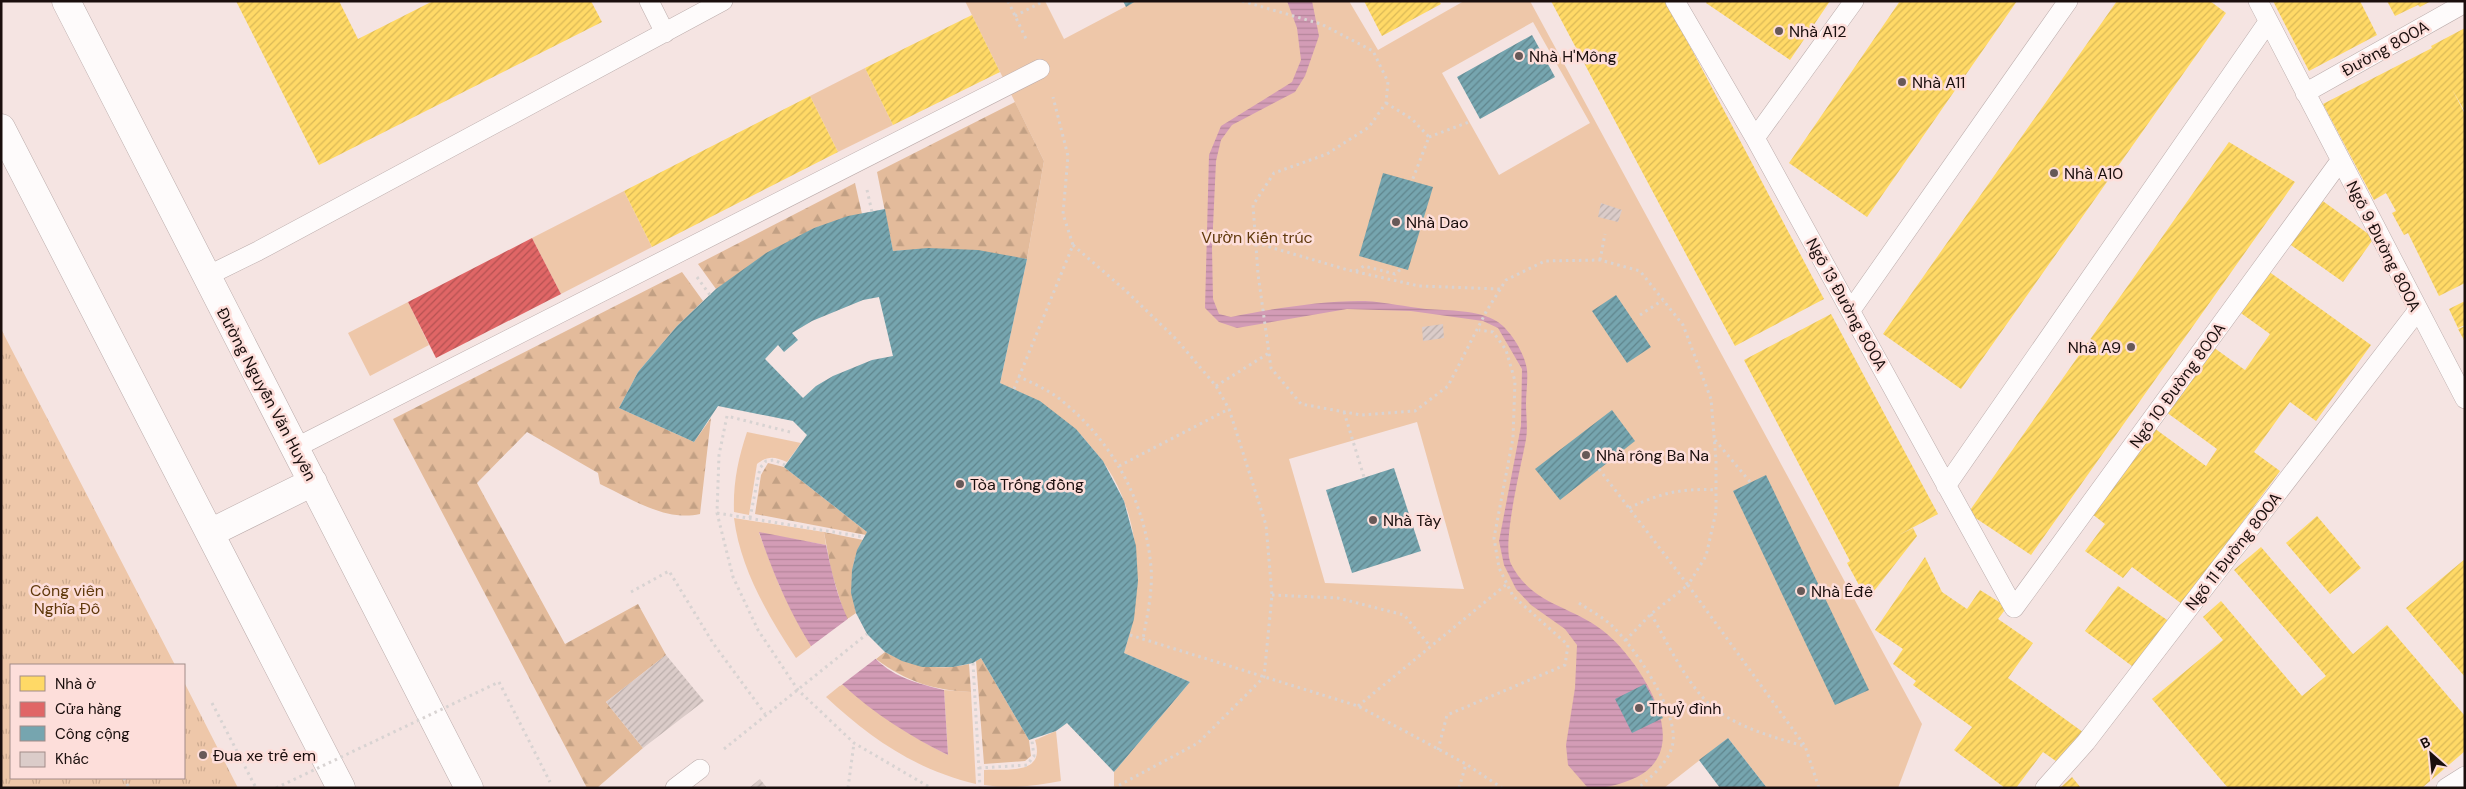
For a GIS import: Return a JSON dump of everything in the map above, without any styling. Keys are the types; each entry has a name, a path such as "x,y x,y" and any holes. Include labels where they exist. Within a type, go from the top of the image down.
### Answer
{"main road":[{"name":"Đường Nguyễn Văn Huyên","path":"66,1 205,277 313,482 469,788"},
{"path":"1,128 342,788"},
{"path":"210,533 313,482"}],"lane":[{"path":"648,1 665,32"},
{"path":"205,277 258,251 723,1"},
{"name":"Ngõ 13 Đường 800A","path":"1675,1 1756,138 2014,608"},
{"path":"1756,138 1854,1"},
{"path":"1851,310 2068,1"},
{"name":"Ngõ 9 Đường 800A","path":"2258,1 2465,399"},
{"name":"Đường 800A","path":"2305,92 2465,3"},
{"path":"1946,486 2268,22"},
{"path":"295,448 1040,69"},
{"name":"Ngõ 10 Đường 800A","path":"2014,608 2340,161"},
{"name":"Ngõ 11 Đường 800A","path":"2045,788 2086,742 2418,310"},
{"path":"675,788 700,769"},
{"path":"2446,788 2465,776"}],"path":[{"path":"1008,1 1055,100 1068,156 1063,214 1072,245 1126,291 1176,339 1216,386 1229,409 1266,525 1272,595 1264,677 1198,743 1114,788"},
{"path":"1015,16 1044,1"},
{"path":"1242,1 1321,24 1373,51 1388,82 1386,103 1369,127 1327,154 1274,173 1253,205 1271,368 1301,404 1361,415 1416,411 1448,386 1479,330 1487,310 1506,280 1545,261 1600,260 1640,271 1683,325 1711,399 1716,512 1706,556 1688,585 1651,614 1626,641"},
{"path":"1386,103 1412,119 1428,137"},
{"path":"1428,137 1450,131 1469,122"},
{"path":"1412,181 1428,137"},
{"path":"1600,260 1605,234"},
{"path":"1256,243 1356,272 1419,286 1500,289"},
{"path":"1014,389 1072,245"},
{"path":"1356,272 1364,266 1395,274 1402,268"},
{"path":"1640,315 1663,300"},
{"path":"1438,750 1447,715 1565,665 1568,645 1513,596 1500,568 1494,538 1513,438 1515,380 1506,350 1493,332 1479,330"},
{"path":"1216,386 1269,353"},
{"path":"1018,376 1060,399 1098,433 1119,466 1142,514 1151,568 1149,606 1143,639"},
{"path":"1119,466 1229,409"},
{"path":"1344,412 1364,477"},
{"path":"790,432 728,416 719,455 717,513 733,577 758,630 798,690 854,743 931,788"},
{"path":"1714,439 1751,483"},
{"path":"750,518 760,468 766,461 774,460 785,465"},
{"path":"1599,469 1688,585 1804,746 1819,788"},
{"path":"1629,508 1658,494 1693,489 1716,490"},
{"path":"717,513 864,537"},
{"path":"632,592 668,571 713,643 765,714"},
{"path":"1358,706 1507,584"},
{"path":"1272,595 1338,598 1404,615 1430,646"},
{"path":"1579,603 1610,624 1626,641 1659,690 1671,723 1673,746 1658,770 1638,788"},
{"path":"1651,614 1674,655 1698,691 1721,714 1759,732 1804,746"},
{"path":"700,769 765,714 867,634"},
{"path":"1130,635 1358,706 1466,764 1502,788"},
{"path":"972,663 980,788"},
{"path":"276,788 499,682 550,782"},
{"path":"212,703 256,788"},
{"path":"979,768 1026,765 1034,756 1032,740"},
{"path":"848,788 854,743"},
{"path":"1460,788 1466,764"}],"green space":[{"name":"Vườn Kiến trúc","path":"965,1 1045,1 1064,39 1136,1 1349,1 1378,50 1464,1 1530,1 1922,724 1898,788 1767,788 1728,738 1664,788 1114,788 1114,772 1190,682 1124,653 1131,627 1135,600 1137,573 1135,546 1130,520 1122,495 1109,471 1075,429 1047,410 1000,383 1027,259 1044,161","holes":["1533,22 1590,123 1499,175 1442,73","1417,422 1464,589 1325,583 1289,459"]},
{"path":"865,68 893,125 838,152 810,96"},
{"path":"1015,102 1044,161 1027,259 961,250 893,251 877,172"},
{"path":"855,183 862,214 814,228 716,289 698,264"},
{"path":"624,191 652,247 561,294 532,238"},
{"path":"682,272 703,301 677,326 638,372 619,408 694,442 711,418 700,514 674,515 636,502 600,484 598,473 527,432 477,483 565,644 638,604 666,655 606,702 643,748 597,788 587,788 393,419"},
{"path":"408,302 429,345 370,376 348,333"},
{"name":"Công viên Nghĩa Đô","path":"1,329 174,664 10,664 10,779 185,779 185,684 238,788 1,788"},
{"path":"747,432 801,443 787,462 772,458 765,459 757,464 749,515 734,512 734,491 737,471"},
{"path":"768,463 784,467 867,532 866,535 755,514 761,475"},
{"path":"734,518 824,532 826,545 759,533 780,587 812,646 796,658 775,625 749,573 737,537"},
{"path":"824,532 863,540 855,557 852,575 856,613 846,620 831,570"},
{"path":"885,652 906,661 926,666 947,667 969,664 971,692 932,687 899,674 876,659"},
{"path":"981,658 1029,740 1031,756 1025,761 984,764 976,661"},
{"path":"842,684 893,722 920,740 948,755 944,690 971,692 976,784 933,770 895,751 877,739 826,697"},
{"path":"1056,731 1061,781 1004,787 984,785 984,770 1014,769 1030,765 1035,759 1037,751 1035,740"}],"shaded area":[{"path":"1287,1 1312,1 1319,36 1305,76 1295,92 1232,125 1221,140 1216,161 1212,248 1213,299 1219,314 1231,317 1280,308 1365,301 1482,315 1498,322 1508,331 1520,350 1526,364 1527,374 1527,435 1510,522 1509,554 1511,564 1520,578 1531,589 1542,597 1594,624 1607,634 1634,664 1647,684 1662,726 1662,746 1654,763 1637,777 1613,785 1588,788 1568,765 1566,745 1575,688 1577,645 1565,629 1531,605 1516,589 1504,565 1499,541 1521,426 1522,369 1498,328 1483,321 1411,311 1347,309 1237,328 1219,322 1205,308 1209,155 1221,126 1292,82 1301,60 1297,28"},
{"path":"759,532 826,545 840,600 847,618 867,649 880,663 896,674 914,682 944,690 948,755 880,715 843,685 829,670 816,653 793,614"}],"pier":[{"path":"849,618 878,657 840,686 810,647"}],"building: Nhà ở":[{"path":"236,1 339,1 358,39 433,1 591,1 602,22 319,165"},
{"path":"1364,1 1439,1 1441,4 1382,36"},
{"path":"1551,1 1666,1 1824,299 1735,346"},
{"name":"Nhà A12","path":"1707,1 1830,1 1790,60 1706,3"},
{"name":"Nhà A11","path":"1900,1 2017,1 1867,217 1789,163"},
{"name":"Nhà A10","path":"2117,1 2210,1 2226,13 1961,389 1883,334"},
{"path":"2273,1 2360,1 2377,35 2309,71"},
{"path":"2387,1 2431,1 2395,16"},
{"path":"972,15 1000,72 893,125 865,68"},
{"path":"2465,28 2465,112 2452,89 2465,114 2465,283 2439,296 2408,233 2404,235 2392,213 2396,211 2386,193 2374,200 2323,104 2432,48 2431,46"},
{"path":"810,96 838,152 652,247 624,191"},
{"name":"Nhà A9","path":"2229,142 2295,182 2031,555 1968,513"},
{"path":"2320,199 2374,238 2343,282 2288,243"},
{"path":"2268,271 2371,345 2316,421 2290,402 2254,452 2280,471 2182,604 2132,567 2123,578 2085,551 2105,524 2092,514 2154,428 2206,466 2217,449 2166,412 2213,347 2245,370 2270,334 2238,311"},
{"path":"2465,301 2465,325 2458,328 2449,309"},
{"path":"1831,314 1938,514 1897,536 1913,528 1917,536 1867,600 1847,563 1850,561 1744,360"},
{"path":"2465,326 2465,342 2458,329"},
{"path":"2317,516 2361,568 2330,594 2286,543"},
{"path":"2261,547 2353,654 2387,625 2465,716 2465,751 2422,788 2228,788 2152,699 2223,640 2203,617 2221,601 2302,696 2326,676 2234,570"},
{"path":"1925,557 1942,592 1967,609 1980,590 2007,607 1998,619 2033,643 2008,678 2087,735 2063,766 2043,752 2016,788 2005,788 1954,750 1972,727 1913,685 1916,681 1893,664 1903,649 1875,630"},
{"path":"2465,559 2465,677 2406,608"},
{"path":"2118,586 2170,622 2136,669 2085,631"},
{"path":"2072,777 2081,788 2060,788"}],"building: Cửa hàng":[{"path":"532,238 561,294 436,358 408,302"}],"building: Công cộng":[{"path":"1123,1 1136,1 1126,7"},
{"name":"Nhà H'Mông","path":"1532,35 1555,77 1480,119 1457,77"},
{"name":"Nhà Dao","path":"1383,173 1433,187 1408,270 1359,256"},
{"name":"Tòa Trống đồng","path":"885,209 893,251 928,248 978,250 1027,259 1000,383 1040,401 1076,429 1103,461 1124,501 1136,546 1138,581 1134,619 1124,653 1190,682 1114,772 1067,723 1056,731 1029,740 981,658 973,663 953,667 922,667 902,661 885,652 867,634 856,613 851,593 852,570 857,550 867,532 784,467 807,435 793,421 718,406 694,442 619,408 638,372 677,326 716,289 766,253 814,228 848,216","holes":["879,297 893,356 872,360 833,376 816,386 803,398 765,359 778,345 784,352 798,340 792,333 812,321 863,300"]},
{"path":"1616,295 1651,347 1627,363 1592,311"},
{"name":"Nhà rông Ba Na","path":"1612,410 1635,441 1560,500 1535,469"},
{"name":"Nhà Tày","path":"1394,468 1421,551 1352,573 1326,490"},
{"name":"Nhà Êđê","path":"1766,475 1869,690 1835,705 1733,491"},
{"name":"Thuỷ đình","path":"1645,684 1663,718 1632,733 1615,699"},
{"path":"1728,738 1767,788 1720,788 1699,760"}],"building: Khác":[{"path":"1601,203 1622,210 1618,222 1598,217"},
{"path":"1443,324 1444,338 1423,341 1422,327"},
{"path":"666,655 704,701 643,748 606,702"},
{"path":"760,779 767,788 749,788"}],"place":[{"name":"Nhà A12","path":"1779,31"},
{"name":"Nhà H'Mông","path":"1519,56"},
{"name":"Nhà A11","path":"1902,82"},
{"name":"Nhà A10","path":"2054,173"},
{"name":"Nhà Dao","path":"1396,222"},
{"name":"Nhà A9","path":"2131,347"},
{"name":"Nhà rông Ba Na","path":"1586,455"},
{"name":"Tòa Trống đồng","path":"960,484"},
{"name":"Nhà Tày","path":"1373,520"},
{"name":"Nhà Êđê","path":"1801,591"},
{"name":"Thuỷ đình","path":"1639,708"},
{"name":"Đua xe trẻ em","path":"203,755"}]}
